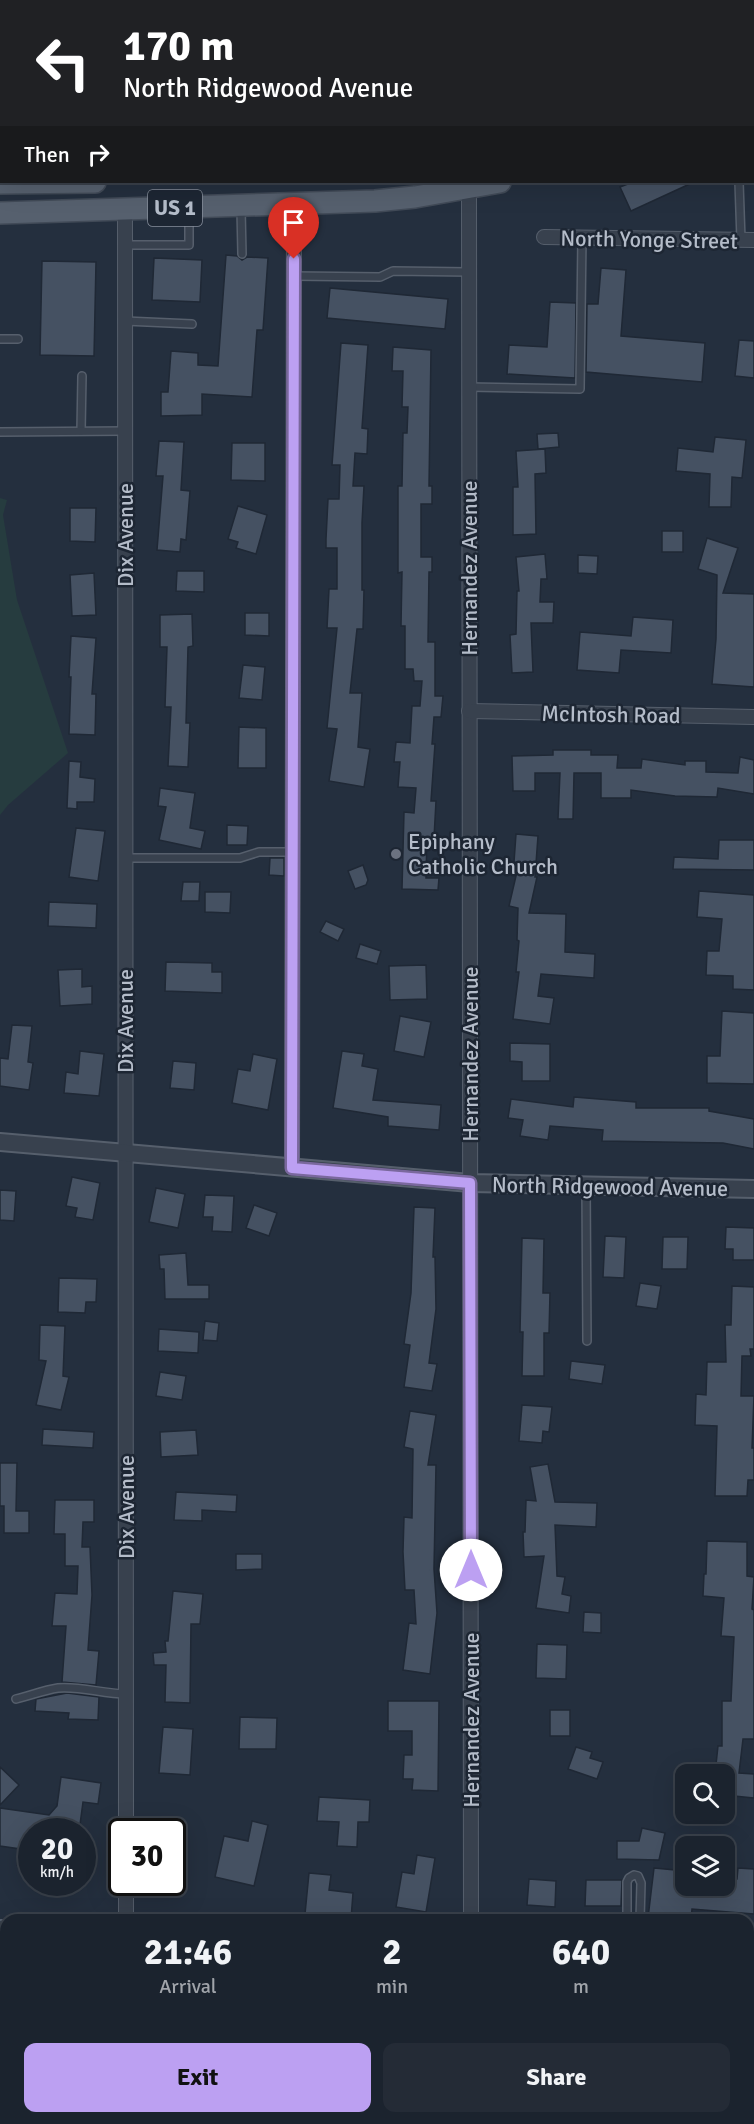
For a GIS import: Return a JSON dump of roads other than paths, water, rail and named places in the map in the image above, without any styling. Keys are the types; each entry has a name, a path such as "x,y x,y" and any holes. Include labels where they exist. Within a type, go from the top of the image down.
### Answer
{"main road":[{"path":"407,198 437,183"},
{"name":"US 1","path":"0,213 294,205 407,198 490,183"}],"street":[{"name":"Hernandez Avenue","path":"470,185 471,1914"},
{"path":"292,1168 294,205"},
{"name":"Dix Avenue","path":"125,210 126,1818"},
{"name":"North Yonge Street","path":"544,237 748,240"},
{"name":"McIntosh Road","path":"469,711 754,717"},
{"name":"North Ridgewood Avenue","path":"0,1142 470,1183 754,1190"},
{"path":"126,1896 126,1914"}],"lane":[{"path":"739,183 748,240"},
{"path":"241,206 242,254"},
{"path":"125,245 189,245 189,207"},
{"path":"469,387 580,388 582,238"},
{"path":"294,276 380,277 393,271 469,272"},
{"path":"125,321 192,324"},
{"path":"0,339 18,339"},
{"path":"81,431 82,376"},
{"path":"0,432 125,431"},
{"path":"125,858 240,858 259,852 293,852"},
{"path":"586,1186 587,1341"},
{"path":"16,1699 58,1688 126,1694"},
{"path":"627,1914 627,1882 634,1875 638,1876 641,1883 640,1914"}],"place":[{"name":"Epiphany Catholic Church","path":"396,854"}]}
